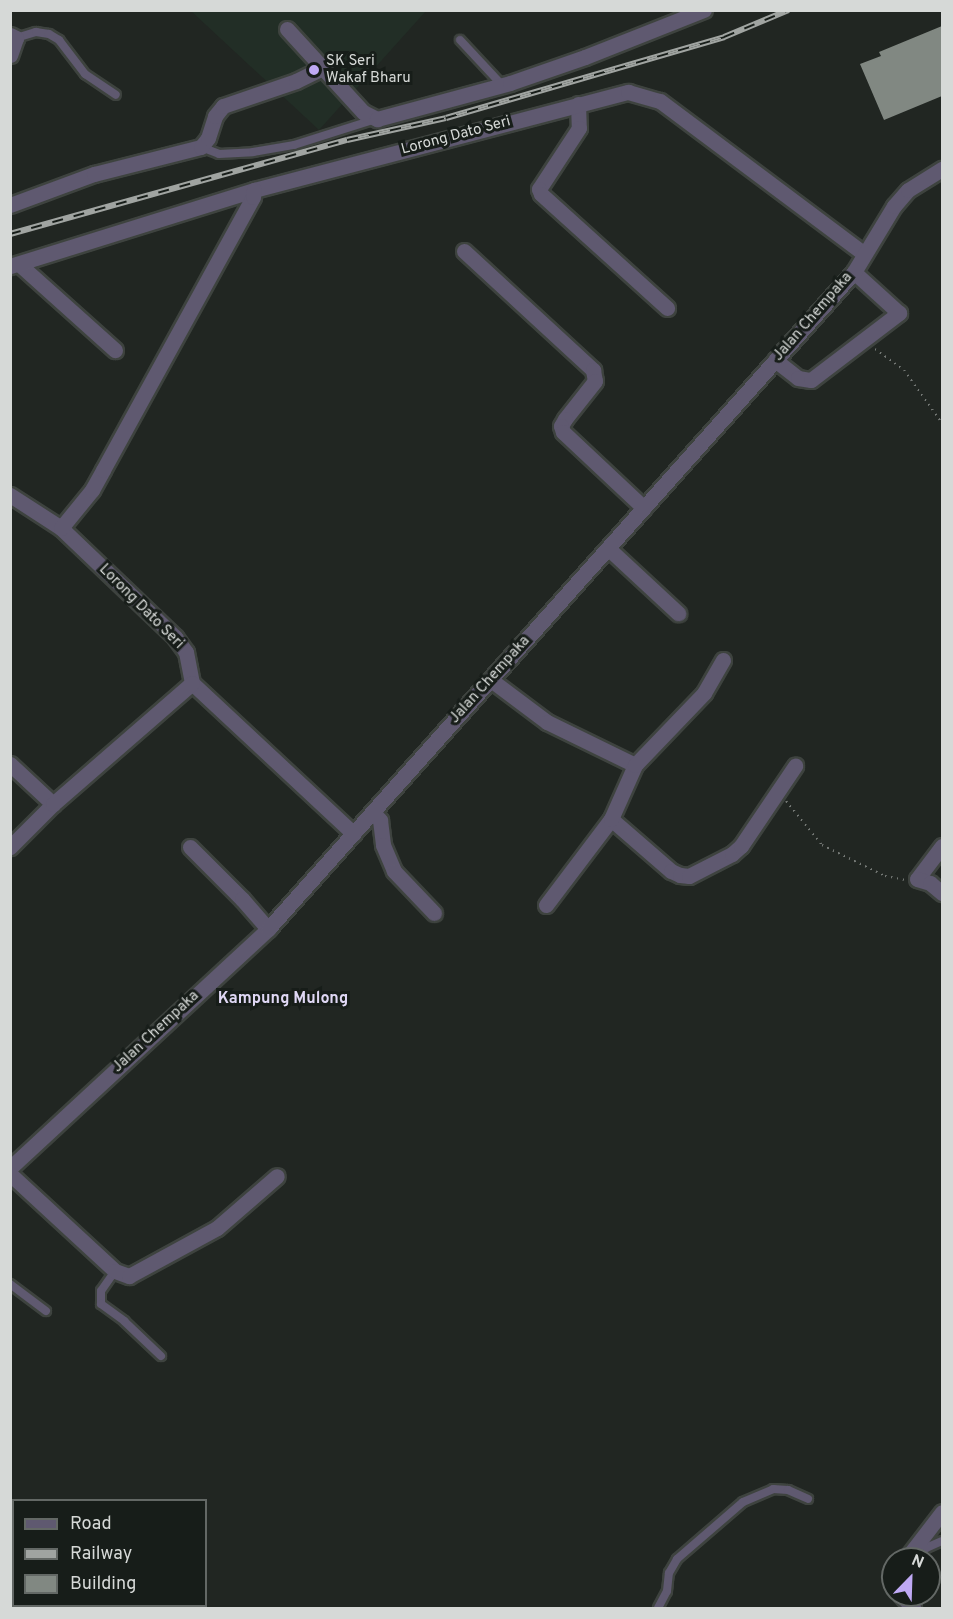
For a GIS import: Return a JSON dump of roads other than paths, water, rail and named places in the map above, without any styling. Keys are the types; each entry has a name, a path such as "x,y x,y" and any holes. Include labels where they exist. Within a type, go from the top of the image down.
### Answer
{"street":[{"path":"287,29 363,112 377,119 502,85 585,57 704,10"},
{"path":"10,55 13,36"},
{"path":"10,205 94,174 201,147 208,138 216,116 224,106 285,85 323,68"},
{"name":"Lorong Dato Seri","path":"15,265 254,190 628,92 660,101 863,253"},
{"path":"578,104 579,128 538,189 667,308"},
{"name":"Jalan Chempaka","path":"10,1168 268,929 854,272 863,253 894,206 908,190 942,169"},
{"path":"61,528 92,490 253,197 254,190"},
{"path":"464,251 593,370 595,381 565,418 561,426 563,432 644,508"},
{"path":"15,265 115,350"},
{"path":"775,360 798,378 810,380 899,313 854,272"},
{"name":"Lorong Dato Seri","path":"10,495 61,528 175,637 186,652 192,683"},
{"path":"608,548 678,613"},
{"path":"546,905 611,819 635,765 705,693 723,660"},
{"path":"491,680 547,722 635,765"},
{"path":"10,847 53,804 192,683 354,834"},
{"path":"10,764 53,804"},
{"path":"611,819 671,871 690,876 732,854 741,846 795,766"},
{"path":"373,812 380,820 383,845 394,871 434,913"},
{"path":"942,846 917,879 930,883 942,893"},
{"path":"190,847 242,899 268,929"},
{"path":"10,1174 115,1271 129,1276 217,1228 277,1176"},
{"path":"916,1547 942,1512"}],"lane":[{"path":"13,36 36,32 49,34 59,40 86,74 116,95"},
{"path":"460,40 502,85"},
{"path":"201,147 219,154 294,146 377,119"},
{"path":"115,1271 101,1291 101,1304 124,1321 161,1356"},
{"path":"10,1284 45,1311"},
{"path":"658,1608 667,1591 669,1573 677,1559 743,1502 773,1489 788,1490 808,1499"}],"railway":[{"path":"10,234 347,140 446,118 724,37 789,10"}],"place":[{"name":"SK Seri Wakaf Bharu","path":"314,70"}],"district":[{"name":"Kampung Mulong","path":"283,999"}]}
